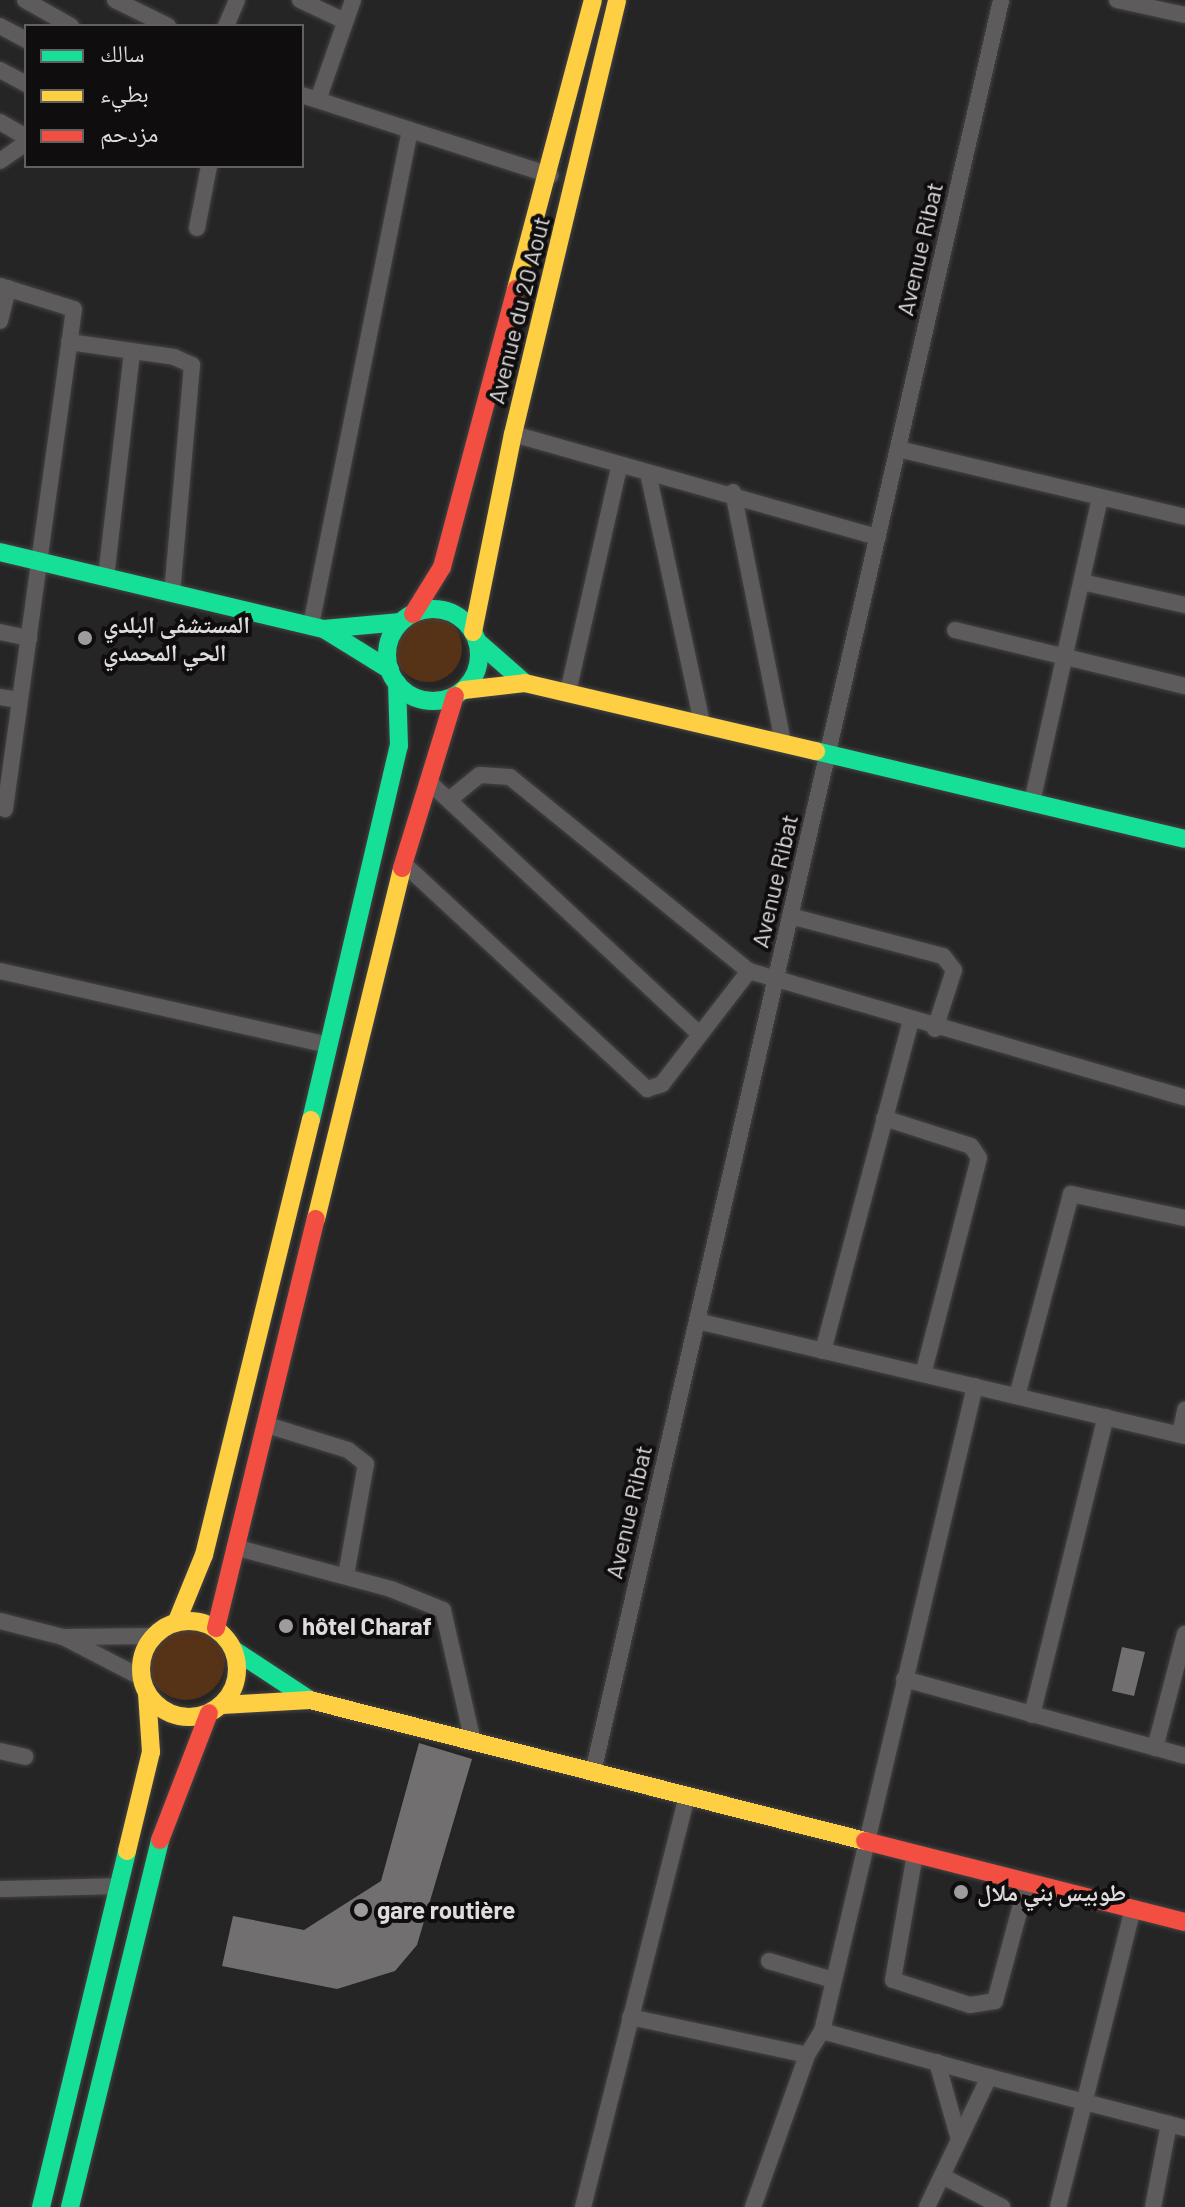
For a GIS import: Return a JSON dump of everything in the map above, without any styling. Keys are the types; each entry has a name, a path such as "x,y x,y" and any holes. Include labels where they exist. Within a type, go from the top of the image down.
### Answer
{"main road":[{"name":"Avenue du 20 Aout","path":"407,618 442,567 550,175 593,0"},
{"name":"Avenue du 20 Aout","path":"475,637 513,434 617,0"},
{"path":"0,552 317,627 447,611 525,683"},
{"path":"41,2207 151,1752 143,1656 153,1636 177,1621 204,1555 255,1360 399,746 389,645 407,618"},
{"path":"317,627 393,677 419,699 525,683 1185,839"},
{"path":"216,1628 403,863 459,693 476,673 475,637"},
{"path":"177,1621 216,1628 234,1650 310,1700 1185,1922"},
{"path":"70,2207 166,1814 216,1709 237,1679 234,1650"},
{"path":"144,1686 174,1715 310,1700"}],"street":[{"path":"25,0 67,24"},
{"path":"115,0 142,6 165,24"},
{"path":"227,24 237,0"},
{"path":"300,0 345,21"},
{"path":"353,0 310,97 550,175"},
{"name":"Avenue Ribat","path":"593,1772 1001,0"},
{"path":"1117,0 1185,15"},
{"path":"0,26 24,39"},
{"path":"0,70 24,83"},
{"path":"0,122 24,136"},
{"path":"317,627 410,130"},
{"path":"0,161 24,144"},
{"path":"197,228 209,168"},
{"path":"0,321 4,287 74,309 20,700 6,756 5,809"},
{"path":"69,342 192,365 172,592"},
{"path":"106,577 132,353"},
{"path":"513,434 619,467 733,492 878,537"},
{"path":"898,449 1185,517"},
{"path":"568,692 619,467"},
{"path":"648,473 702,723"},
{"path":"733,492 783,743"},
{"path":"1032,802 1100,499"},
{"path":"1082,582 1185,605"},
{"path":"955,630 1185,686"},
{"path":"0,632 29,638"},
{"path":"0,697 20,700"},
{"path":"450,799 480,775 510,777 749,971 775,982 910,1023 1185,1098"},
{"path":"428,781 699,1034"},
{"path":"403,863 647,1089 662,1084 749,971"},
{"path":"790,916 943,956 954,970 935,1029"},
{"path":"0,971 328,1045"},
{"path":"823,1351 910,1023"},
{"path":"884,1118 971,1146 979,1158 923,1374"},
{"path":"1017,1396 1071,1194 1185,1218"},
{"path":"697,1321 1182,1435 1185,1410"},
{"path":"753,2207 807,2055 822,2031 975,1386"},
{"path":"1032,1715 1106,1417"},
{"path":"267,1425 348,1450 366,1464 346,1575"},
{"path":"238,1548 346,1575 443,1610 473,1742"},
{"path":"0,1621 63,1637 153,1636"},
{"path":"1155,1748 1185,1634"},
{"path":"63,1637 144,1686"},
{"path":"904,1679 1185,1756"},
{"path":"0,1751 25,1757"},
{"path":"583,2207 687,1796"},
{"path":"915,1854 893,1980 970,2005 995,2001 1027,1882"},
{"path":"0,1889 120,1886"},
{"path":"1058,2207 1087,2102 1133,1909"},
{"path":"769,1961 833,1980"},
{"path":"630,2017 807,2055"},
{"path":"822,2031 1177,2126 1153,2207"},
{"path":"937,2062 959,2140"},
{"path":"927,2207 989,2077"},
{"path":"942,2176 1002,2207"}],"shaded area":[{"path":"428,614 452,624 462,648 452,672 428,682 404,672 394,648 404,624"},
{"path":"186,1622 201,1625 213,1634 222,1646 225,1661 222,1676 213,1688 201,1697 186,1700 171,1697 159,1688 150,1676 147,1661 150,1646 159,1634 171,1625"}],"building":[{"path":"1122,1647 1145,1652 1134,1696 1112,1691"},
{"path":"419,1743 472,1759 417,1945 395,1971 337,1989 222,1966 233,1916 304,1930 381,1881"}],"traffic: fast":[{"path":"0,552 324,629 390,670"},
{"path":"433,609 451,613 465,623 475,637 479,655 475,673 465,687 451,697 433,701 415,697 401,687 391,673 387,655 391,637 401,623 415,613 433,609"},
{"path":"324,629 401,622"},
{"path":"477,641 525,683"},
{"path":"311,1120 399,746 397,683"},
{"path":"816,751 1185,839"},
{"path":"234,1650 310,1700"},
{"path":"70,2207 160,1840"},
{"path":"41,2207 127,1851"}],"traffic: slow":[{"path":"516,289 593,0"},
{"path":"473,632 513,434 617,0"},
{"path":"464,690 525,683 816,751"},
{"path":"316,1219 402,868"},
{"path":"177,1621 204,1555 311,1120"},
{"path":"189,1621 208,1624 223,1635 234,1650 237,1669 234,1688 223,1703 208,1714 189,1717 170,1714 155,1703 144,1688 141,1669 144,1650 155,1635 170,1624 189,1621"},
{"path":"127,1851 151,1752 147,1693"},
{"path":"222,1705 310,1700 865,1841"}],"traffic: jam":[{"path":"413,614 442,567 516,289"},
{"path":"402,868 455,696"},
{"path":"216,1628 316,1219"},
{"path":"160,1840 209,1713"},
{"path":"865,1841 1185,1922"}],"place":[{"name":"المستشفى البلدي الحي المحمدي","path":"85,638"},
{"name":"hôtel Charaf","path":"286,1626"},
{"name":"طوبيس بني ملال","path":"961,1892"},
{"name":"gare routière","path":"361,1910"}]}
